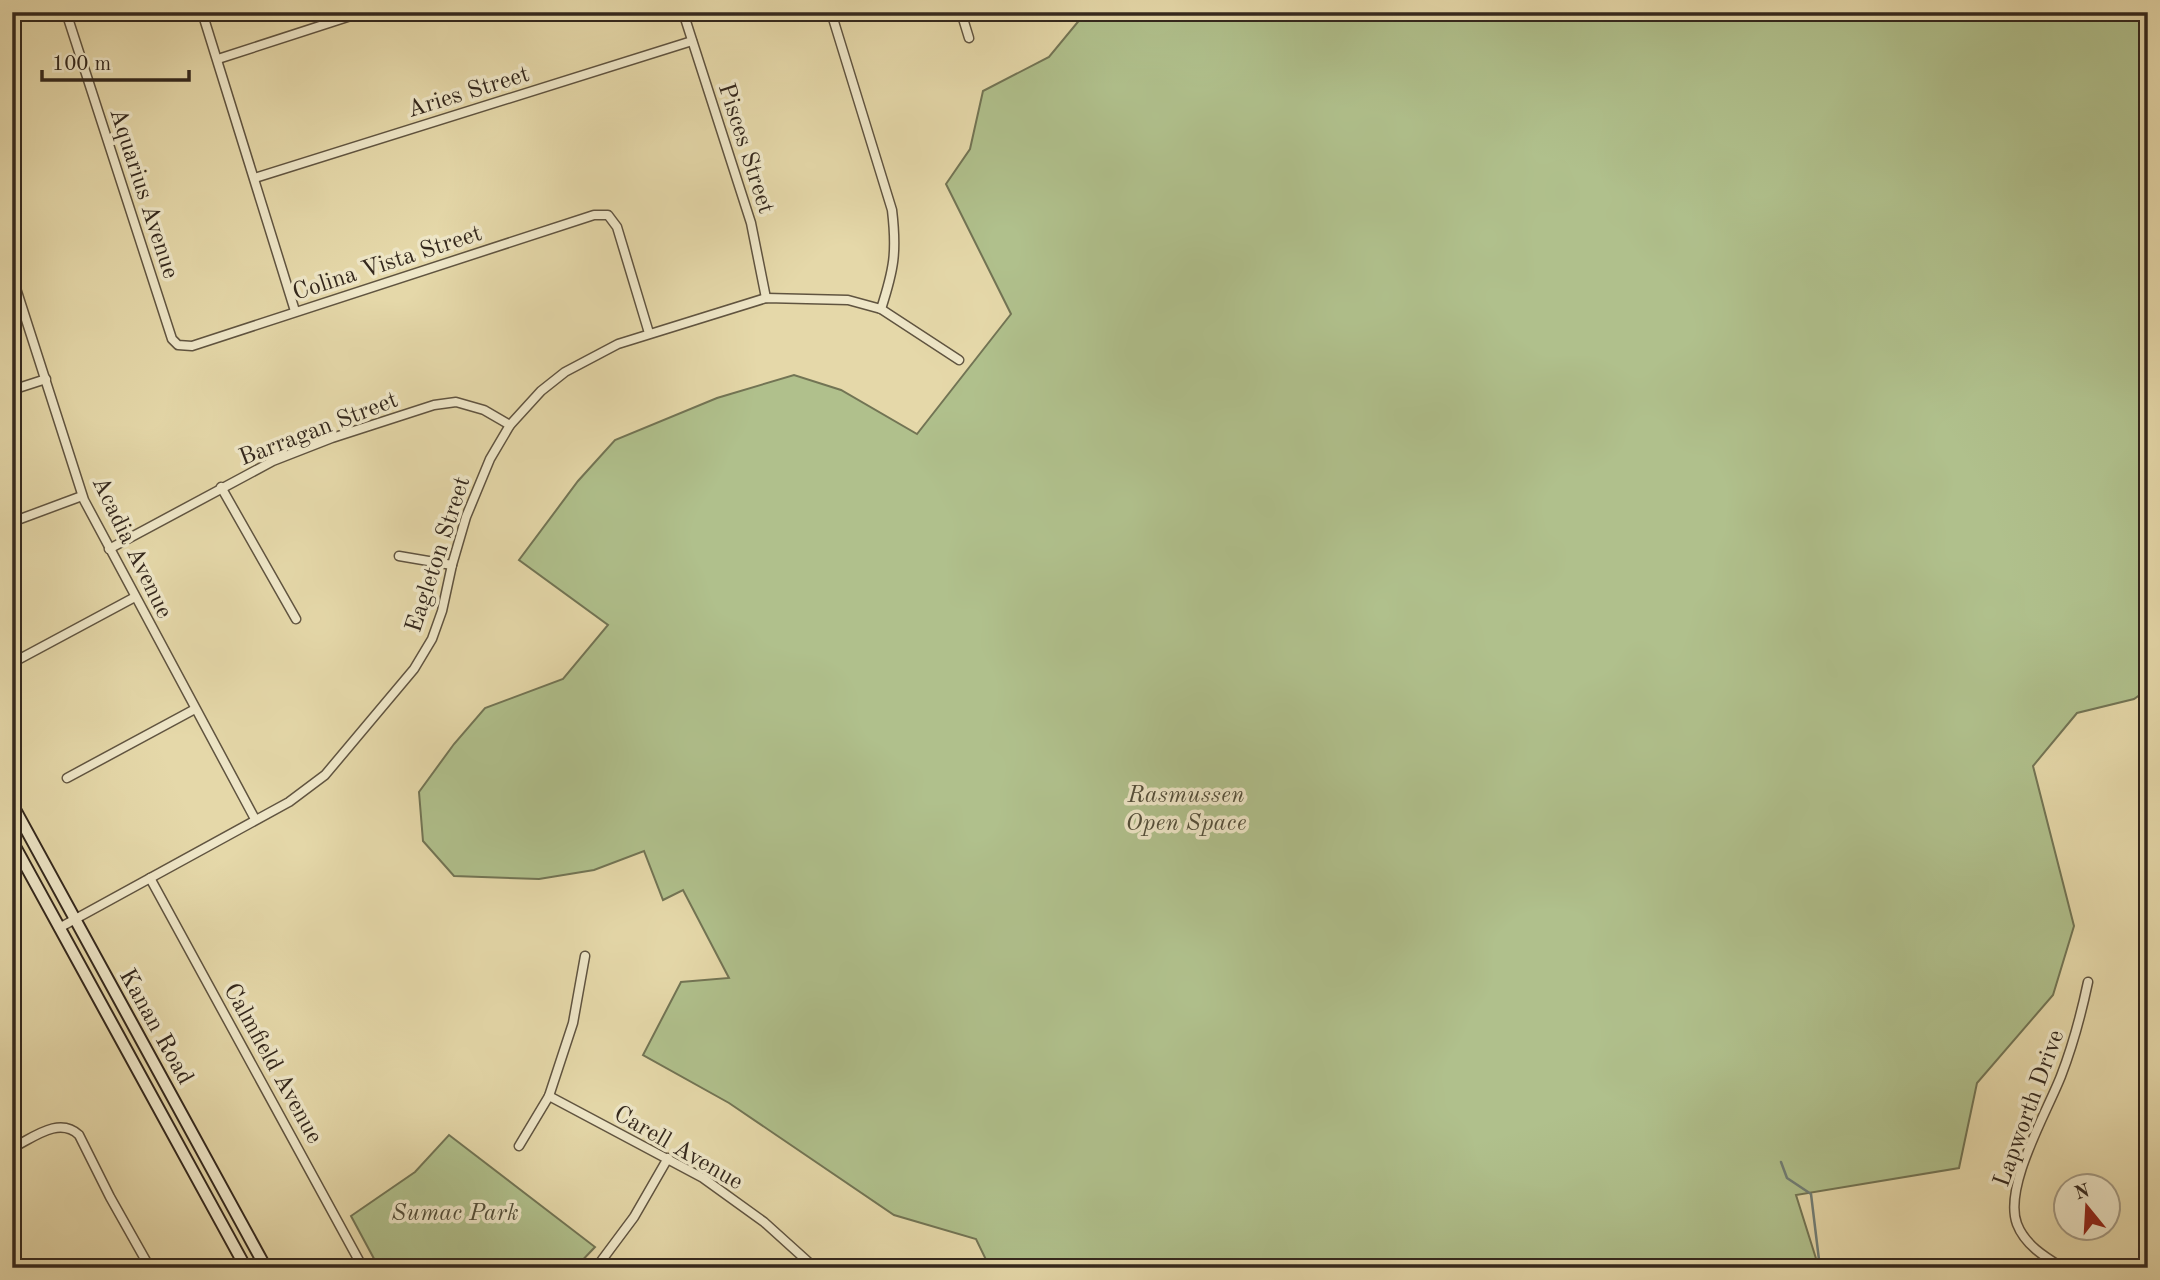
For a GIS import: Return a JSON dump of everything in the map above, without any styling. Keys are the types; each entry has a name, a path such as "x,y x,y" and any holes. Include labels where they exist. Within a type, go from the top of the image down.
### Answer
{"main road":[{"name":"Kanan Road","path":"12,804 266,1268"},
{"name":"Kanan Road","path":"12,841 246,1268"}],"street":[{"name":"Aquarius Avenue","path":"66,12 172,339 177,345"},
{"path":"202,12 295,312"},
{"path":"218,59 363,12"},
{"name":"Pisces Street","path":"683,12 751,223 766,298"},
{"path":"831,12 892,209 896,239 893,271 881,309"},
{"path":"961,12 969,38"},
{"name":"Aries Street","path":"255,178 692,41"},
{"name":"Colina Vista Street","path":"177,345 192,346 594,215 608,215 617,227 649,333"},
{"name":"Acadia Avenue","path":"12,276 82,496 255,819"},
{"name":"Eagleton Street","path":"59,928 289,802 326,775 414,669 432,639 442,611 466,517 490,459 510,425 541,391 565,372 618,344 766,298 848,300 881,309 959,360"},
{"path":"12,390 46,379"},
{"name":"Barragan Street","path":"109,549 273,461 332,438 434,405 456,402 484,410 510,425"},
{"path":"221,487 296,619"},
{"path":"12,522 82,496"},
{"path":"398,556 452,565"},
{"path":"12,663 135,597"},
{"path":"67,778 195,709"},
{"name":"Calmfield Avenue","path":"150,878 363,1268"},
{"path":"519,1146 549,1096 573,1023 584,956"},
{"name":"Lapworth Drive","path":"2063,1268 2041,1255 2025,1239 2016,1223 2014,1206 2017,1183 2025,1158 2061,1078 2078,1029 2088,982"},
{"name":"Carell Avenue","path":"549,1096 703,1178 764,1222 815,1268"},
{"path":"12,1148 51,1128 71,1128 79,1135 150,1268"},
{"path":"596,1268 634,1216 668,1158"}],"green space":[{"name":"Rasmussen Open Space","path":"1086,12 2148,12 2148,689 2134,699 2077,713 2033,766 2074,926 2053,995 1977,1083 1959,1168 1796,1195 1819,1268 990,1268 976,1239 894,1215 729,1103 643,1055 681,982 729,978 683,890 663,900 644,851 594,870 539,879 454,876 423,841 419,792 454,744 485,708 563,679 608,625 519,560 578,481 615,440 717,398 794,375 841,390 917,434 1011,314 946,184 970,149 983,91 1049,57"},
{"name":"Sumac Park","path":"449,1135 595,1247 575,1268 379,1268 351,1216 415,1172"}],"waterway":[{"path":"1781,1162 1787,1178 1811,1194 1820,1268"}]}
